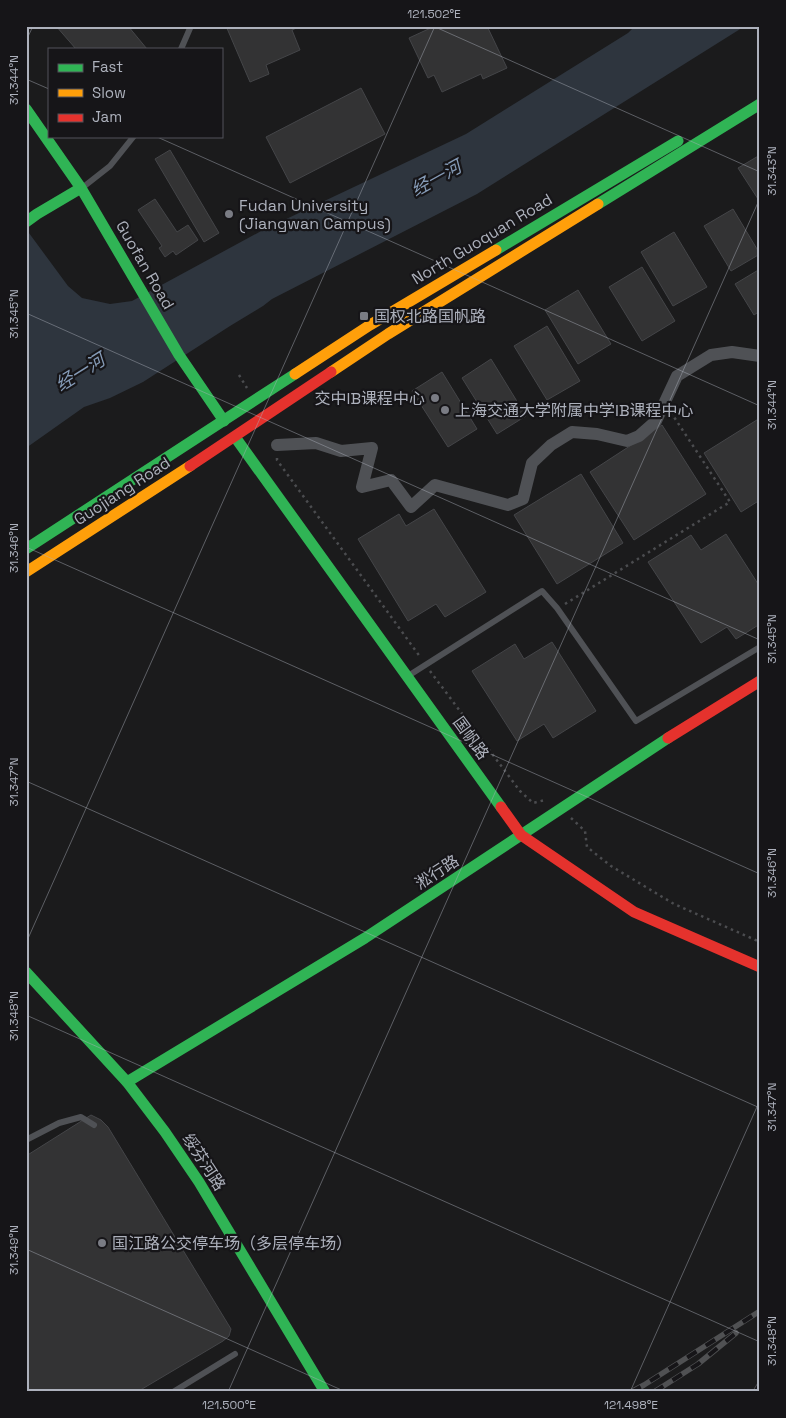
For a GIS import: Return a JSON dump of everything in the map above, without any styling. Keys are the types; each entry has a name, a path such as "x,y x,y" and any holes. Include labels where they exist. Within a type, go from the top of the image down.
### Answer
{"street":[{"name":"North Guoquan Road","path":"235,438 388,334 760,104"},
{"name":"Guofan Road","path":"26,109 81,188 179,355 235,438"},
{"name":"North Guoquan Road","path":"224,420 370,325 545,222 685,136"},
{"path":"26,222 81,188"},
{"path":"278,445 316,443 341,451 372,448 362,487 391,480 411,507 435,485 508,505 523,499 532,463 551,445 572,432 597,434 627,442 639,436 656,421 677,376 711,355 732,352 760,356"},
{"name":"Guojiang Road","path":"26,549 224,420"},
{"name":"Guojiang Road","path":"26,572 235,438"},
{"name":"国帆路","path":"235,438 521,835 634,912 760,967"},
{"name":"淞行路","path":"127,1082 365,938 642,755 760,681"},
{"name":"绥芬河路","path":"26,972 127,1082 165,1132 199,1182 325,1392"}],"lane":[{"path":"181,48 191,26"},
{"path":"81,188 110,166 132,138"},
{"path":"407,677 542,591 557,608 636,721 760,647"},
{"path":"26,1140 59,1123 81,1117 94,1125"},
{"path":"173,1392 235,1354"}],"path":[{"path":"239,375 254,400"},
{"path":"557,608 730,502 664,402"},
{"path":"278,445 277,460 520,791 533,803 547,800 562,808 586,832 587,846 611,866 674,904 760,942"}],"water":[{"name":"经一河","path":"635,26 745,26 477,194 272,299 143,382 110,398 84,407 26,448 26,229 68,286 82,298 110,304 132,301 263,230 466,134 628,33"}],"building":[{"path":"56,26 128,26 146,48 75,48"},
{"path":"226,26 301,26 292,30 300,50 266,65 269,74 250,82"},
{"path":"435,26 487,26 507,68 483,79 481,74 442,92 434,75 428,78 409,38"},
{"path":"361,88 385,134 290,183 266,137"},
{"path":"170,150 219,233 204,242 155,159"},
{"path":"760,155 760,198 758,199 738,168"},
{"path":"155,199 177,232 188,225 198,240 176,255 173,251 165,257 159,248 162,246 138,210"},
{"path":"733,209 760,254 731,271 704,226"},
{"path":"674,232 707,287 673,306 641,252"},
{"path":"642,267 675,321 642,341 609,287"},
{"path":"760,269 760,311 754,315 735,284"},
{"path":"578,290 611,344 578,364 545,310"},
{"path":"547,326 580,381 547,400 514,346"},
{"path":"491,359 526,416 497,434 462,378"},
{"name":"上海交通大学附属中学IB课程中心","path":"442,372 477,429 448,447 412,391"},
{"path":"760,418 760,500 741,512 704,453"},
{"path":"662,425 706,494 634,540 590,472"},
{"path":"581,474 623,543 557,584 514,515"},
{"path":"434,509 486,592 445,617 436,604 408,621 358,539 399,514 406,526"},
{"path":"726,534 760,587 760,624 736,639 727,627 701,643 648,562 691,535 701,550"},
{"path":"552,642 596,711 553,738 544,724 517,741 472,671 515,644 524,659"},
{"name":"国江路公交停车场（多层停车场）","path":"91,1115 101,1120 108,1127 231,1329 229,1336 223,1341 137,1392 26,1392 26,1156"}],"railway":[{"path":"631,1392 760,1311"},
{"path":"654,1392 698,1364 736,1333"},
{"path":"755,1392 760,1384"}],"traffic: fast":[{"path":"598,204 760,104"},
{"path":"26,109 81,188 179,355 224,421"},
{"path":"496,250 678,141"},
{"path":"26,222 81,188"},
{"path":"26,549 295,374"},
{"path":"235,437 501,807"},
{"path":"127,1082 365,938 668,738"},
{"path":"26,972 127,1082 165,1132 199,1182 325,1392"}],"traffic: slow":[{"path":"331,372 388,334 598,204"},
{"path":"295,374 370,325 496,250"},
{"path":"26,572 190,466"}],"traffic: jam":[{"path":"190,466 331,372"},
{"path":"668,738 760,681"},
{"path":"501,807 521,835 634,912 760,967"}],"place":[{"name":"Fudan University (Jiangwan Campus)","path":"229,214"},
{"name":"国权北路国帆路","path":"364,316"},
{"name":"交中IB课程中心","path":"435,398"},
{"name":"上海交通大学附属中学IB课程中心","path":"445,410"},
{"name":"国江路公交停车场（多层停车场）","path":"102,1243"}]}
